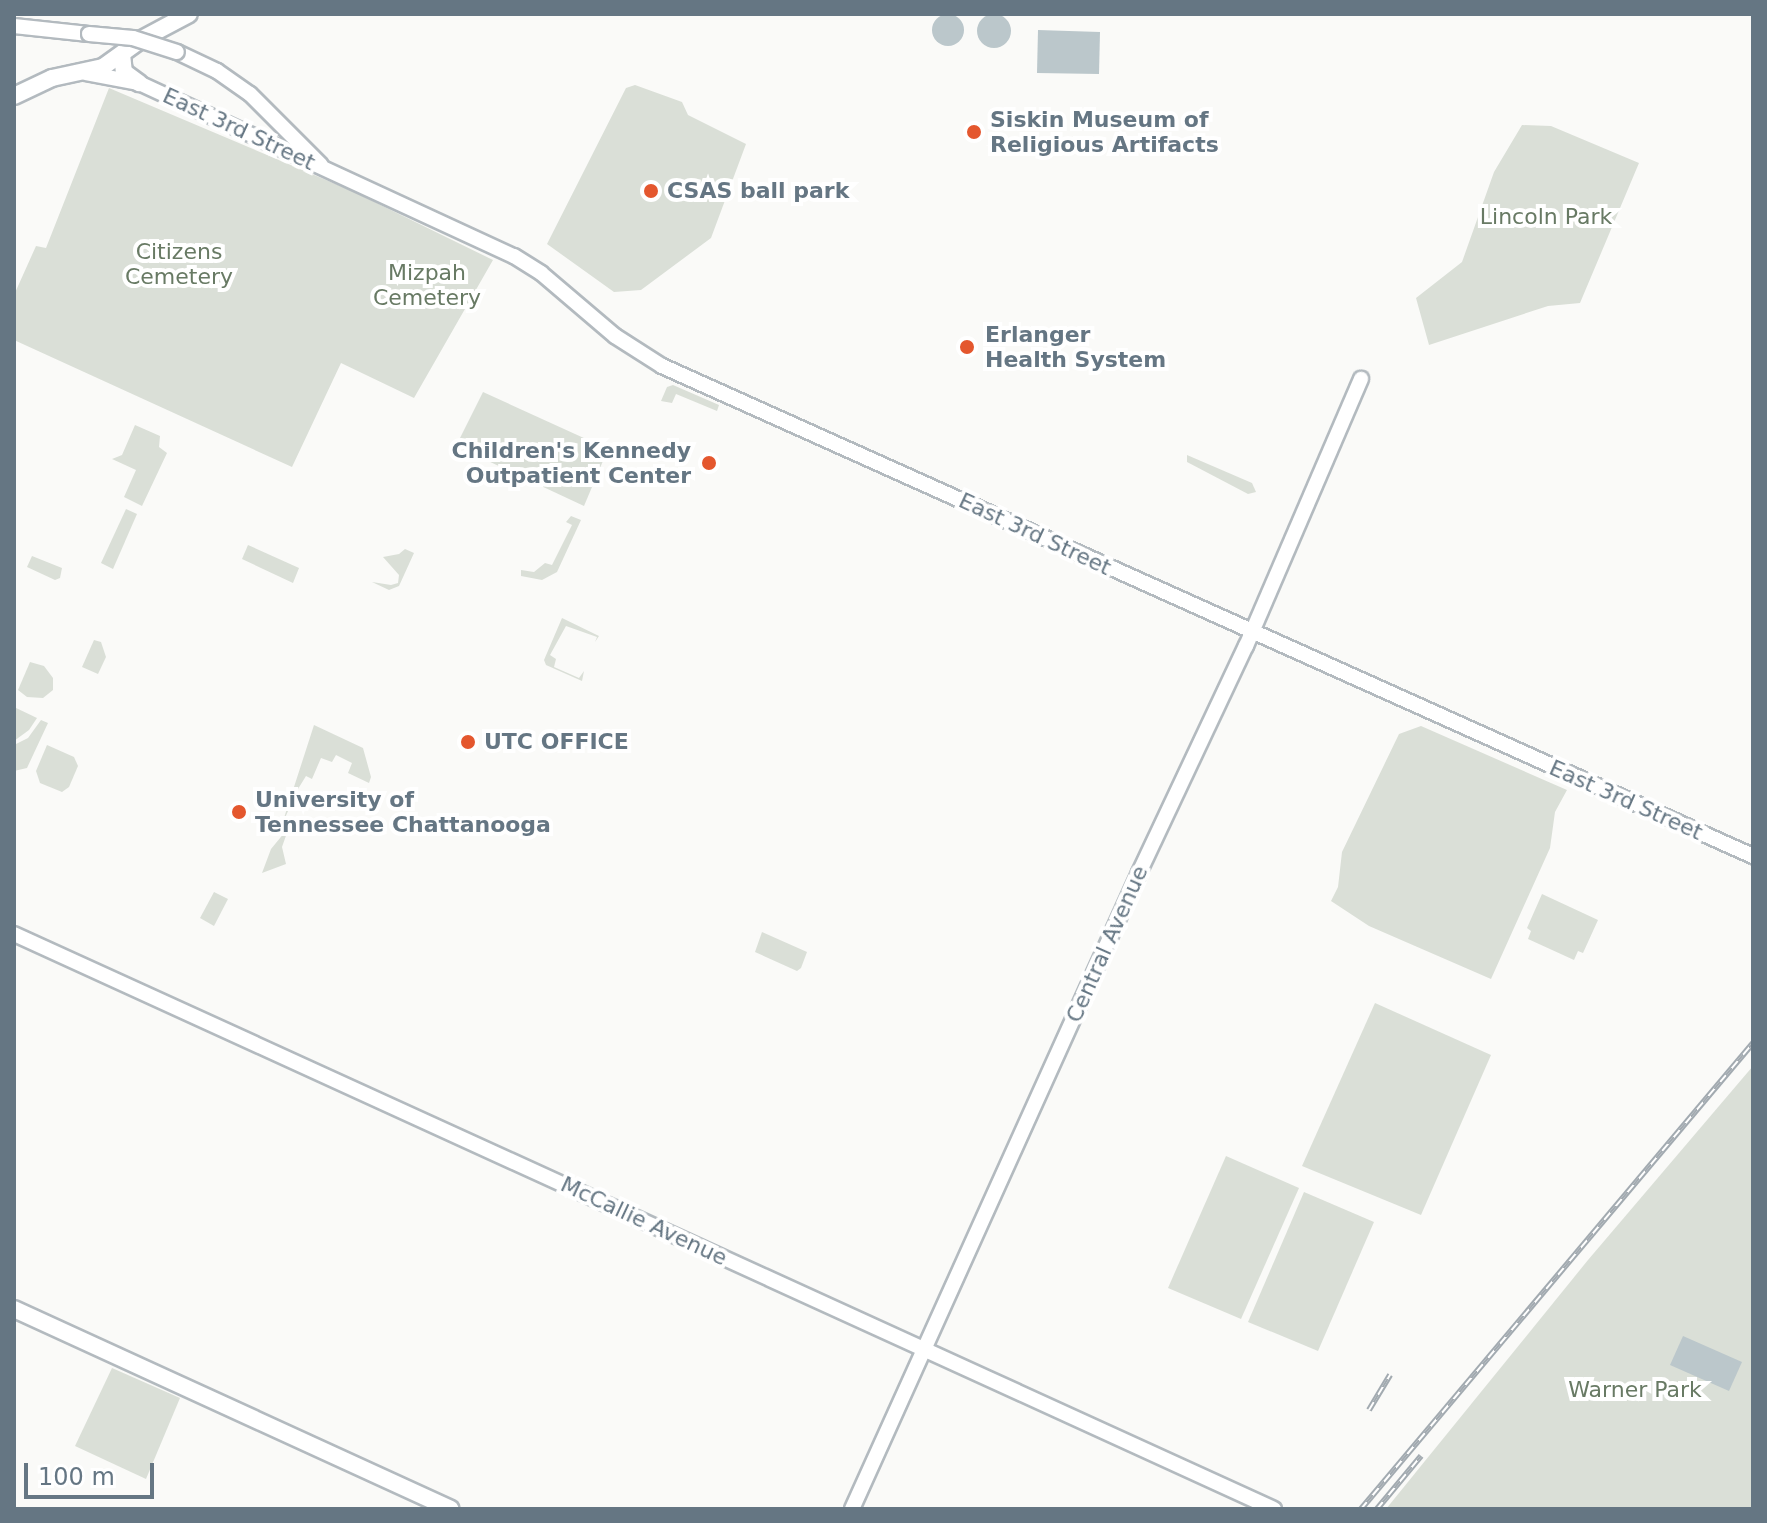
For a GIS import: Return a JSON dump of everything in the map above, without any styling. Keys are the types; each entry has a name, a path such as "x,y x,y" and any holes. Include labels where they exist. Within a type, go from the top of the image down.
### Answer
{"main road":[{"path":"14,96 64,75 103,67 142,39 189,14"},
{"name":"East 3rd Street","path":"14,26 133,38 177,52 217,71 250,94 280,120 315,159 339,175"},
{"path":"122,54 124,72 139,83"},
{"name":"East 3rd Street","path":"64,75 104,74 139,83 339,175 514,256 541,273 615,336 662,366 1753,856"},
{"name":"Central Avenue","path":"852,1509 1251,633 1361,379"},
{"name":"McCallie Avenue","path":"14,934 1274,1509"},
{"path":"14,1309 450,1509"}],"green space":[{"name":"CSAS ball park","path":"635,85 682,102 688,115 746,144 711,238 641,290 614,292 547,244 626,88"},
{"name":"Citizens Cemetery","path":"109,88 352,191 493,260 414,398 341,363 292,467 14,340 14,295 36,246 46,248"},
{"name":"Lincoln Park","path":"1522,125 1551,126 1639,163 1580,303 1548,306 1429,345 1416,298 1462,262 1494,172"},
{"path":"673,385 719,405 717,411 676,394 672,403 661,401 667,387"},
{"path":"483,392 608,449 584,506 456,446"},
{"path":"135,425 160,436 159,447 167,453 142,506 124,497 136,470 112,459 122,455"},
{"path":"1187,455 1252,483 1256,492 1248,494 1187,462"},
{"path":"126,509 137,514 113,569 101,563"},
{"path":"571,516 581,520 557,572 542,580 521,576 521,570 534,572 545,563 552,565 572,525 566,522"},
{"path":"248,545 299,568 293,583 242,559"},
{"path":"405,549 414,553 399,586 389,590 372,582 398,583 399,575 383,557 399,554"},
{"path":"32,556 62,568 60,578 55,580 27,567"},
{"path":"562,618 599,636 595,642 597,637 566,626 550,655 556,659 554,667 579,678 584,671 582,681 546,665 544,660"},
{"path":"94,640 101,642 106,657 98,674 82,667"},
{"path":"30,662 44,666 53,678 53,690 43,698 27,697 18,690"},
{"path":"14,707 37,718 29,730 14,741"},
{"path":"41,720 48,723 27,768 14,771 14,745 28,738"},
{"path":"314,725 363,748 371,777 369,783 348,773 352,763 336,755 332,762 321,758 312,779 306,776 298,789 284,820 289,827 282,847 286,864 262,873 271,849 285,832 283,821"},
{"path":"1421,726 1567,790 1555,812 1550,848 1491,979 1369,926 1331,901 1338,887 1342,852 1399,734"},
{"path":"47,745 74,757 78,766 69,787 62,792 40,783 36,771"},
{"path":"214,892 228,899 214,926 200,918"},
{"path":"1542,894 1598,920 1583,953 1578,951 1574,960 1528,939 1531,931 1527,928"},
{"path":"762,932 807,952 801,968 797,971 755,952"},
{"path":"1375,1003 1491,1055 1421,1215 1302,1166"},
{"name":"Warner Park","path":"1753,1066 1753,1509 1386,1509 1588,1260"},
{"path":"1226,1156 1299,1188 1241,1319 1168,1288"},
{"path":"1304,1192 1374,1222 1318,1351 1248,1322"},
{"path":"112,1368 180,1398 146,1479 75,1446"}],"shaded area":[{"path":"948,14 959,19 964,30 959,41 948,46 937,41 932,30 937,19"},
{"path":"994,14 1006,19 1011,31 1006,43 994,48 982,43 977,31 982,19"},
{"path":"1038,30 1100,32 1099,74 1037,73"},
{"path":"1683,1336 1742,1362 1729,1391 1670,1365"}],"railway":[{"path":"1361,1509 1753,1043"},
{"path":"1369,1410 1390,1375"},
{"path":"1377,1509 1421,1456"}],"place":[{"name":"Siskin Museum of Religious Artifacts","path":"974,132"},
{"name":"CSAS ball park","path":"651,191"},
{"name":"Erlanger Health System","path":"967,347"},
{"name":"Children's Kennedy Outpatient Center","path":"709,463"},
{"name":"UTC OFFICE","path":"468,742"},
{"name":"University of Tennessee Chattanooga","path":"239,812"}],"park label":[{"name":"Mizpah Cemetery","path":"427,284"}]}
